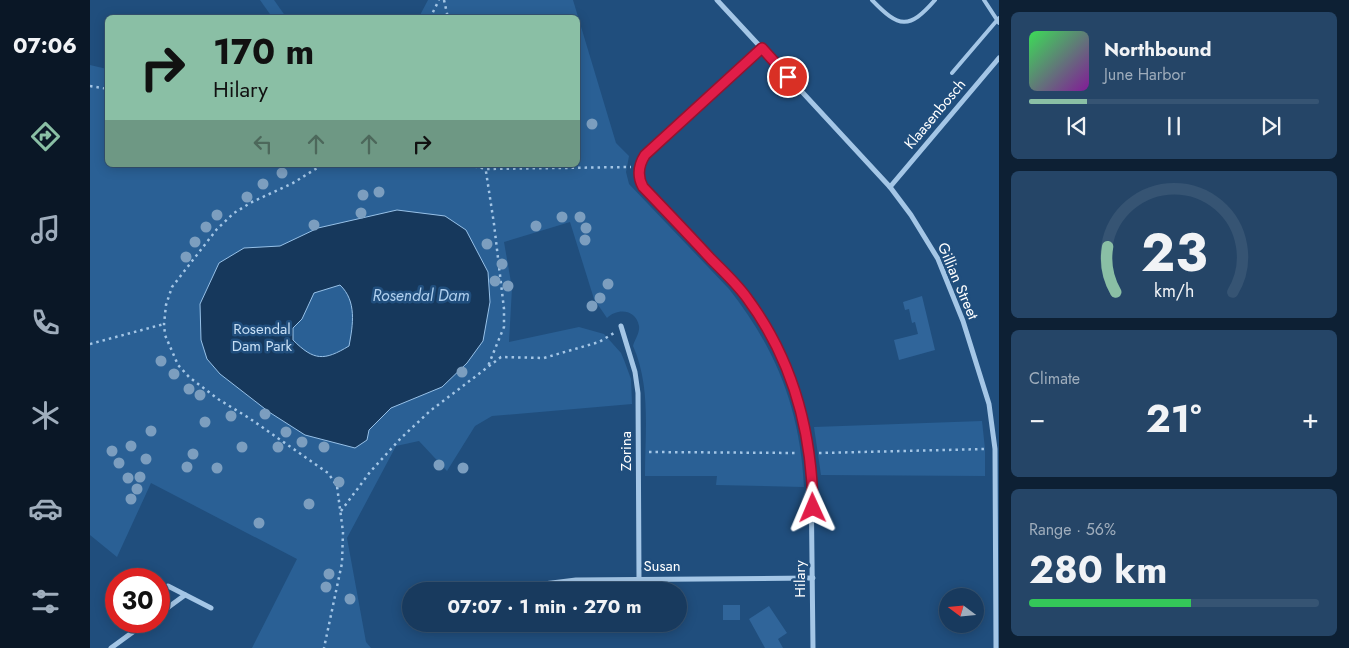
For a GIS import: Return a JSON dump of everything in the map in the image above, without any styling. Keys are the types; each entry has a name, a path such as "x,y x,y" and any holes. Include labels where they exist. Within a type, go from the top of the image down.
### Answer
{"street":[{"name":"Gillian Street","path":"717,0 890,187 926,238 938,259 959,312 989,404 995,449 996,648"},
{"path":"639,167 641,161 650,150 762,48"},
{"name":"Klaasenbosch","path":"890,187 999,58"},
{"name":"Hilary","path":"639,167 639,177 643,187 746,296 759,315 790,377 805,427 810,453 813,648"},
{"name":"Zorina","path":"621,326 635,372 638,393 639,579"},
{"name":"Susan","path":"560,582 639,579 813,578"},
{"path":"170,587 211,608"},
{"path":"170,606 185,595"},
{"path":"112,648 132,633"}],"lane":[{"path":"872,0 887,16 905,22 917,19 936,0"},
{"path":"952,73 998,21 984,0"}],"path":[{"path":"432,15 440,0"},
{"path":"444,0 447,15"},
{"path":"90,86 105,88"},
{"path":"319,167 293,183 252,202 217,229 172,287 166,305 164,324 165,335 178,365 184,371 218,399 249,418 328,473 337,486 343,532 342,563 324,648"},
{"path":"477,167 486,169 639,167"},
{"path":"486,169 504,309 504,327 487,367"},
{"path":"90,344 164,324"},
{"path":"341,511 370,472 401,438 430,411 501,357 544,358 599,342 611,336 621,326"},
{"path":"638,452 810,453 995,449"}],"green space":[{"path":"260,0 274,0 285,15 271,15"},
{"name":"Rosendal Dam Park","path":"428,0 573,0 578,15 420,15"},
{"name":"Rosendal Dam Park","path":"580,23 616,143 629,156 626,172 629,184 729,289 746,312 773,358 791,407 802,459 804,487 716,485 717,476 645,476 645,393 639,361 633,346 639,326 634,316 626,312 616,313 607,318 594,299 570,222 504,242 512,288 509,342 579,327 604,334 621,353 624,360 631,379 632,404 492,416 475,426 447,471 419,441 396,446 347,538 366,642 371,648 252,648 297,559 151,483 117,557 90,535 90,65 105,69 105,167 580,167"},
{"path":"982,421 985,476 821,475 814,427"}],"water":[{"name":"Rosendal Dam","path":"397,210 445,216 466,230 488,272 490,302 483,341 467,363 442,387 391,408 369,430 367,440 355,448 305,435 269,412 220,374 207,359 201,340 200,304 219,263 244,248 280,246 318,228","holes":["340,285 349,298 352,314 349,346 333,354 320,357 307,352 293,340 293,328 302,319 314,293"]}],"building":[{"path":"922,296 935,350 899,360 894,340 918,334 915,322 912,323 909,309 905,310 903,302"},
{"path":"723,605 740,605 740,620 723,620"},
{"path":"769,606 787,633 778,639 783,648 765,648 749,619"}],"route":[{"path":"788,77 762,48 645,155 639,167 639,177 643,187 746,296 771,335 790,377 805,427 812,472 813,508"}]}
